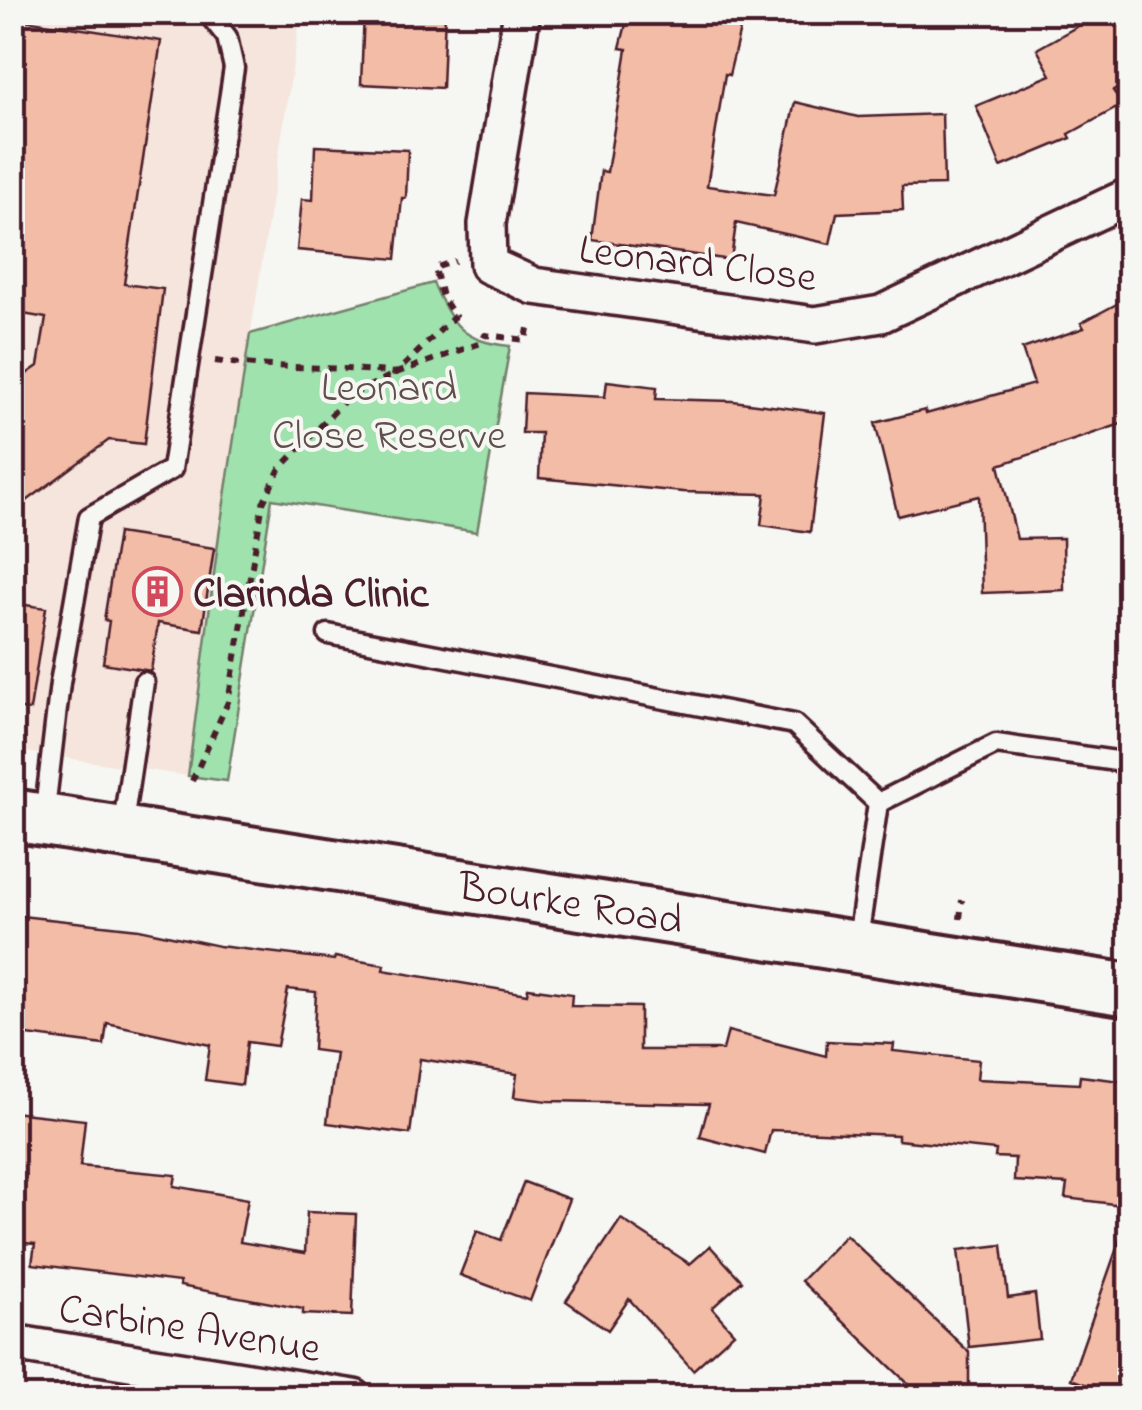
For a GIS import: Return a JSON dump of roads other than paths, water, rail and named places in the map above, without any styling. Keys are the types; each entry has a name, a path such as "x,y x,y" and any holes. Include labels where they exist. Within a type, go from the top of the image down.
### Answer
{"main road":[{"name":"Bourke Road","path":"30,801 859,930 1130,956"},
{"name":"Bourke Road","path":"859,930 1130,990"}],"street":[{"name":"Leonard Close","path":"522,12 487,224 488,265 534,286 815,325 881,314 1130,196"},
{"name":"Carbine Avenue","path":"12,1344 354,1398"}],"lane":[{"path":"30,801 60,683 90,518 172,469 234,68 227,37 207,12"},
{"path":"328,634 794,724 878,803"},
{"path":"124,816 144,682"},
{"path":"878,803 996,744 1130,763"},
{"path":"859,930 878,803"}],"place":[{"name":"Clarinda Clinic","path":"158,591"}],"park label":[{"name":"Leonard Close Reserve","path":"389,409"}]}
